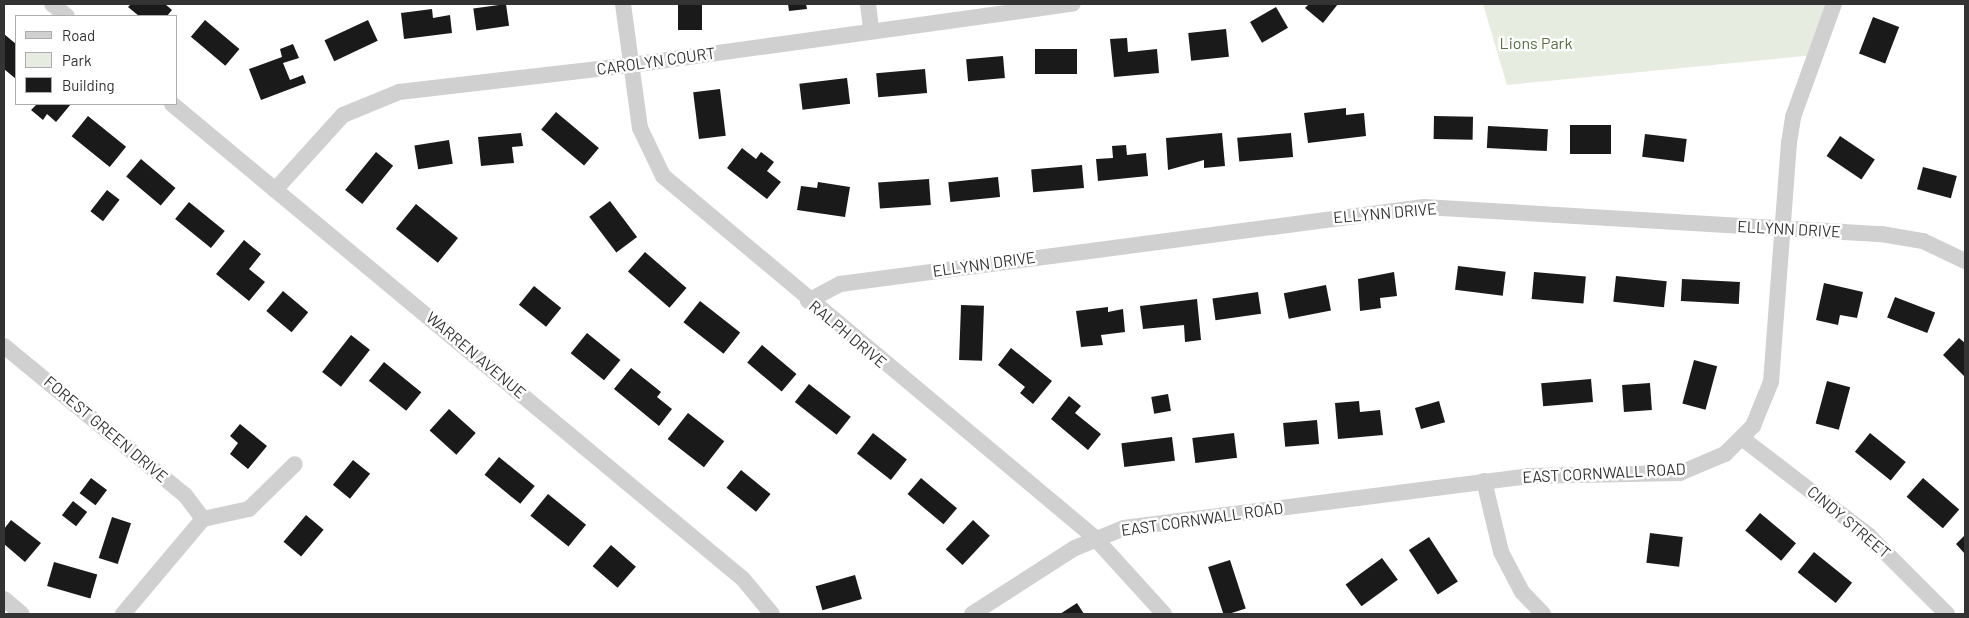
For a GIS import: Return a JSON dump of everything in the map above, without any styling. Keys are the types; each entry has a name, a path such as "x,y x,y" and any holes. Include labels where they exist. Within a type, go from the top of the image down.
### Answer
{"street":[{"path":"52,4 66,15"},
{"name":"RALPH DRIVE","path":"623,4 640,128 663,176 808,301 1094,538 1164,614"},
{"path":"868,4 871,30"},
{"name":"CAROLYN COURT","path":"275,190 327,128 376,98 631,66 871,30 1073,4"},
{"name":"EAST CORNWALL ROAD","path":"972,614 1094,538 1124,528 1484,481 1576,472 1680,472 1711,462 1743,439 1761,412 1771,382 1793,118 1834,4"},
{"name":"WARREN AVENUE","path":"173,105 743,579 772,614"},
{"name":"ELLYNN DRIVE","path":"808,301 840,284 1424,207 1908,238 1965,261"},
{"name":"FOREST GREEN DRIVE","path":"4,346 185,495 203,518"},
{"name":"CINDY STREET","path":"1743,439 1868,535 1947,614"},
{"path":"123,614 203,518 249,509 295,464"},
{"path":"1484,481 1505,560 1522,592 1542,614"},
{"path":"4,599 22,614"}],"green space":[{"name":"Lions Park","path":"1483,4 1834,4 1815,55 1507,85"}],"building":[{"path":"131,4 165,4 172,10 168,15 138,15 128,7"},
{"path":"506,4 509,26 476,30 473,9"},
{"path":"678,4 702,4 702,30 678,30"},
{"path":"788,4 806,4 807,9 789,11"},
{"path":"1309,4 1338,4 1323,23 1305,8"},
{"path":"1276,7 1288,28 1262,43 1250,22"},
{"path":"432,9 433,18 450,15 452,33 404,39 401,13"},
{"path":"1873,17 1899,27 1885,63 1859,53"},
{"path":"205,20 239,49 225,66 191,37"},
{"path":"368,20 378,41 334,61 324,40"},
{"path":"1226,29 1229,57 1191,61 1188,33"},
{"path":"4,34 15,43 15,78 4,69"},
{"path":"1127,38 1128,52 1157,49 1159,73 1114,77 1110,39"},
{"path":"293,44 299,58 283,63 290,80 303,75 306,83 261,100 249,69 282,57 280,49"},
{"path":"1035,49 1077,49 1077,74 1035,74"},
{"path":"1003,56 1005,78 968,81 966,59"},
{"path":"925,69 927,93 878,97 876,73"},
{"path":"847,78 850,104 803,110 799,84"},
{"path":"720,89 726,136 699,139 693,92"},
{"path":"36,105 70,105 56,122 47,114 43,120 31,110"},
{"path":"1346,108 1346,115 1364,113 1366,136 1308,143 1304,113"},
{"path":"556,112 599,148 584,166 541,130"},
{"path":"88,116 126,147 110,167 72,136"},
{"path":"1434,116 1473,117 1473,140 1434,139"},
{"path":"1570,125 1611,125 1611,154 1570,154"},
{"path":"1488,126 1548,129 1547,151 1487,148"},
{"path":"521,133 523,146 512,147 514,163 481,166 478,137"},
{"path":"1222,133 1225,166 1204,168 1204,160 1168,170 1166,138"},
{"path":"1291,133 1293,157 1239,162 1237,138"},
{"path":"1645,134 1687,139 1684,162 1642,157"},
{"path":"1840,136 1875,159 1861,179 1827,156"},
{"path":"449,140 453,164 418,169 414,145"},
{"path":"1126,145 1127,155 1146,153 1148,176 1098,181 1096,159 1113,158 1112,146"},
{"path":"742,148 756,159 761,152 774,162 767,171 781,182 767,199 727,168"},
{"path":"376,152 393,166 362,204 345,190"},
{"path":"141,159 175,188 161,206 126,177"},
{"path":"1082,165 1084,188 1033,192 1031,169"},
{"path":"1923,167 1957,176 1951,198 1917,189"},
{"path":"998,177 1000,197 950,202 948,182"},
{"path":"929,179 931,205 880,208 878,183"},
{"path":"818,182 850,187 845,217 797,210 801,186 817,188"},
{"path":"107,190 120,200 103,221 90,211"},
{"path":"610,201 637,237 616,253 589,217"},
{"path":"189,202 225,231 211,248 175,219"},
{"path":"416,204 458,238 438,263 396,229"},
{"path":"244,240 261,254 249,269 265,282 249,301 216,274"},
{"path":"645,252 687,288 669,308 628,272"},
{"path":"1458,266 1506,272 1503,296 1455,290"},
{"path":"1394,272 1397,296 1380,298 1381,308 1360,311 1358,279"},
{"path":"1534,272 1586,277 1583,303 1532,299"},
{"path":"1616,276 1667,281 1664,307 1613,302"},
{"path":"1682,279 1740,282 1739,304 1681,301"},
{"path":"1824,283 1863,292 1857,318 1840,315 1838,325 1816,320"},
{"path":"1326,285 1331,311 1289,319 1284,293"},
{"path":"534,286 561,308 546,327 519,305"},
{"path":"283,291 308,312 292,332 266,311"},
{"path":"1258,292 1261,314 1216,320 1212,298"},
{"path":"1895,297 1935,312 1927,333 1887,318"},
{"path":"1197,299 1201,340 1185,342 1184,325 1143,329 1140,306"},
{"path":"700,301 740,332 724,354 683,322"},
{"path":"961,305 984,306 982,361 959,360"},
{"path":"1108,307 1108,312 1123,309 1125,332 1101,335 1103,345 1081,347 1076,311"},
{"path":"587,333 620,360 604,380 571,353"},
{"path":"351,335 370,350 341,387 322,372"},
{"path":"1959,338 1965,343 1965,377 1943,355"},
{"path":"762,345 796,374 782,392 747,363"},
{"path":"1011,348 1052,381 1033,404 1020,393 1025,387 998,365"},
{"path":"1694,360 1717,366 1706,410 1682,403"},
{"path":"384,362 421,392 406,411 369,381"},
{"path":"631,368 661,392 657,397 672,409 659,426 614,389"},
{"path":"1591,379 1593,402 1543,406 1541,383"},
{"path":"1827,381 1850,387 1839,430 1816,424"},
{"path":"1650,383 1652,410 1624,412 1622,385"},
{"path":"809,384 851,417 837,435 795,402"},
{"path":"1168,394 1171,411 1154,414 1151,397"},
{"path":"1069,396 1081,406 1075,413 1101,434 1088,450 1051,419"},
{"path":"1359,401 1360,412 1380,410 1383,435 1338,439 1335,403"},
{"path":"1439,401 1445,422 1421,429 1415,408"},
{"path":"449,409 476,433 456,455 430,431"},
{"path":"688,413 724,441 704,467 668,439"},
{"path":"1317,420 1319,444 1285,447 1283,423"},
{"path":"240,424 267,446 248,469 230,454 238,443 230,436"},
{"path":"873,433 907,459 891,480 857,453"},
{"path":"1234,433 1237,458 1195,463 1192,438"},
{"path":"1870,433 1906,462 1891,481 1855,452"},
{"path":"1172,437 1175,461 1124,467 1121,443"},
{"path":"499,457 535,486 520,504 485,475"},
{"path":"353,460 370,474 350,499 333,485"},
{"path":"741,470 771,494 756,512 727,488"},
{"path":"91,478 107,490 96,505 80,493"},
{"path":"921,478 957,508 944,524 908,494"},
{"path":"1923,478 1959,509 1943,528 1907,497"},
{"path":"548,494 586,525 568,547 530,516"},
{"path":"73,501 87,512 76,526 62,515"},
{"path":"1760,513 1796,543 1781,561 1745,531"},
{"path":"306,515 324,530 301,557 284,542"},
{"path":"112,517 131,523 118,564 99,558"},
{"path":"11,520 41,543 25,562 4,544 4,529"},
{"path":"973,520 990,536 963,565 946,549"},
{"path":"1650,533 1683,537 1679,567 1646,563"},
{"path":"1965,535 1965,554 1956,544"},
{"path":"1429,537 1458,581 1438,595 1409,550"},
{"path":"611,545 636,567 618,588 593,566"},
{"path":"1814,552 1852,583 1836,603 1798,572"},
{"path":"1382,558 1398,580 1361,606 1346,584"},
{"path":"1230,560 1246,609 1223,614 1208,567"},
{"path":"54,562 97,574 90,598 47,586"},
{"path":"855,575 862,599 822,610 816,586"},
{"path":"1077,603 1084,614 1060,614"}]}
